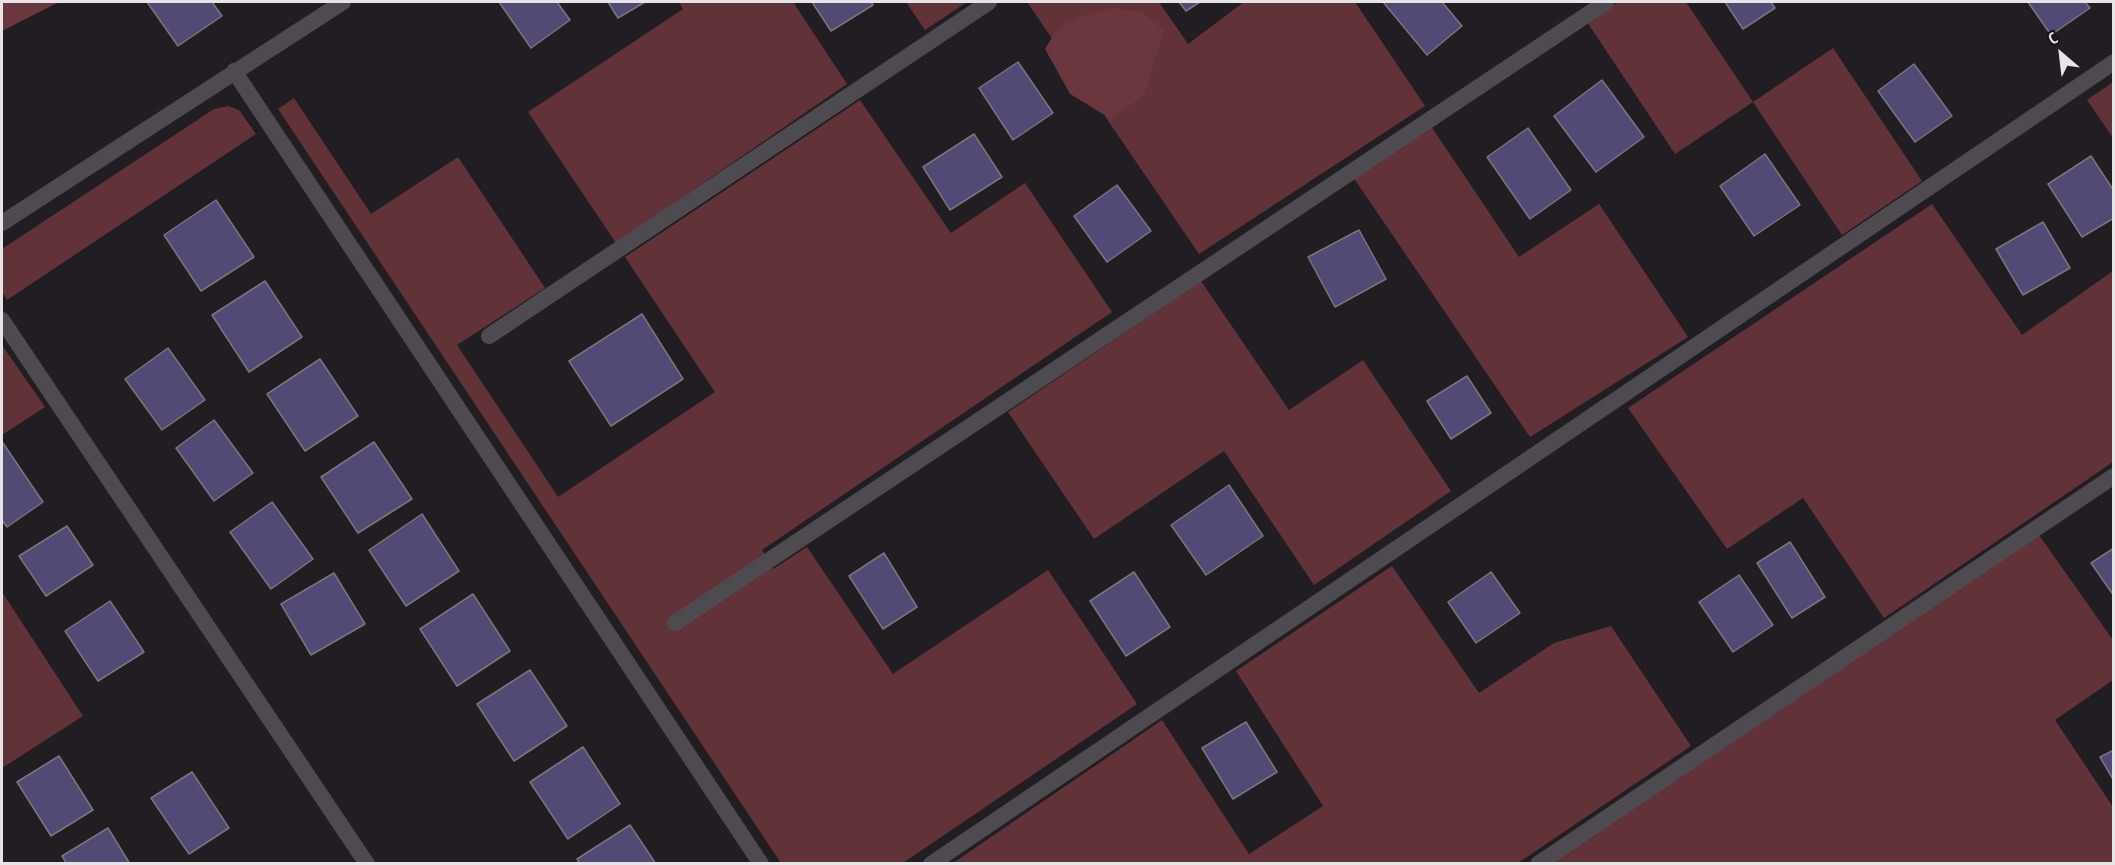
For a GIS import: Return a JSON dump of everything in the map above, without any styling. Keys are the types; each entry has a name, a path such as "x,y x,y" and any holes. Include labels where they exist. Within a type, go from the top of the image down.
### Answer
{"street":[{"path":"2,223 343,2"},
{"path":"489,336 988,2"},
{"path":"675,623 1606,2"},
{"path":"931,864 2114,62"},
{"path":"234,71 761,864"},
{"path":"2,320 367,864"},
{"path":"1538,864 2114,476"}],"shaded area":[{"path":"2,2 59,2 2,31"},
{"path":"679,2 793,2 847,84 616,243 528,112 683,9"},
{"path":"906,2 967,2 925,30"},
{"path":"1027,2 1159,2 1188,44 1244,2 1355,2 1425,106 1199,254"},
{"path":"1618,2 1686,2 1753,102 1675,154 1587,22"},
{"path":"1111,8 1141,12 1164,30 1144,95 1111,119 1070,94 1045,49 1055,33 1076,18"},
{"path":"1833,48 1922,181 1842,235 1753,102"},
{"path":"2113,82 2113,138 2087,100"},
{"path":"294,98 371,214 458,157 545,288 457,345 558,497 715,392 625,257 860,100 951,233 1025,183 1112,312 762,550 773,569 807,547 893,674 1048,570 1137,704 903,863 781,863 278,109"},
{"path":"228,106 239,110 256,134 7,300 2,292 2,249 214,109"},
{"path":"1431,126 1519,257 1599,204 1688,337 1530,437 1353,177"},
{"path":"1932,204 2022,335 2113,271 2113,462 1884,618 1803,498 1727,549 1628,408"},
{"path":"1201,281 1289,410 1363,360 1451,491 1314,585 1224,451 1094,539 1008,412"},
{"path":"2,345 45,407 2,435"},
{"path":"2039,535 2113,640 2113,680 2055,720 2113,807 2113,863 1549,864"},
{"path":"1392,566 1479,693 1554,643 1611,626 1691,746 1518,863 953,863 1162,720 1249,854 1323,806 1236,671"},
{"path":"2,592 83,716 2,768"}],"building":[{"path":"147,2 212,2 222,16 178,46"},
{"path":"499,2 557,2 570,20 531,48"},
{"path":"608,2 645,2 618,18"},
{"path":"812,2 871,2 873,5 831,31"},
{"path":"1179,2 1200,2 1186,11"},
{"path":"1383,2 1442,2 1462,26 1427,55"},
{"path":"1725,2 1771,2 1775,8 1743,29"},
{"path":"2028,2 2085,2 2090,8 2051,35"},
{"path":"1018,62 1053,113 1013,140 979,88"},
{"path":"1914,64 1952,116 1915,142 1878,91"},
{"path":"1602,80 1644,137 1596,172 1554,116"},
{"path":"1528,128 1571,190 1530,219 1487,157"},
{"path":"974,134 1002,177 950,210 923,167"},
{"path":"1765,154 1800,205 1754,236 1720,186"},
{"path":"2091,156 2114,191 2114,218 2082,237 2048,184"},
{"path":"1117,185 1151,231 1107,262 1074,216"},
{"path":"216,200 254,257 201,291 164,235"},
{"path":"2043,222 2070,268 2023,295 1996,249"},
{"path":"1359,230 1386,279 1335,307 1308,257"},
{"path":"265,281 302,337 249,372 212,315"},
{"path":"642,314 683,379 611,426 569,361"},
{"path":"168,348 205,400 162,430 125,379"},
{"path":"320,359 358,416 305,451 267,394"},
{"path":"1467,376 1491,413 1451,439 1427,401"},
{"path":"214,420 253,473 214,501 176,448"},
{"path":"374,442 412,499 358,533 321,477"},
{"path":"3,443 43,502 7,527 2,520"},
{"path":"1229,485 1263,536 1206,575 1171,525"},
{"path":"272,502 313,559 271,589 230,532"},
{"path":"422,514 459,571 406,606 369,550"},
{"path":"67,526 93,565 46,596 19,556"},
{"path":"1790,542 1825,597 1792,618 1757,563"},
{"path":"2114,548 2114,596 2091,563"},
{"path":"884,553 917,607 883,629 849,576"},
{"path":"1134,572 1170,627 1126,656 1090,601"},
{"path":"1491,572 1520,613 1476,643 1448,602"},
{"path":"334,573 365,624 311,655 281,604"},
{"path":"1739,575 1773,625 1733,652 1699,602"},
{"path":"473,594 510,651 457,686 420,629"},
{"path":"110,601 144,652 98,681 65,631"},
{"path":"530,670 567,726 514,761 477,704"},
{"path":"1246,722 1277,772 1233,799 1202,748"},
{"path":"583,747 620,804 568,839 530,782"},
{"path":"2114,750 2114,781 2100,757"},
{"path":"59,756 93,810 51,836 17,782"},
{"path":"192,772 229,828 189,854 151,798"},
{"path":"630,825 656,864 580,864 577,859"},
{"path":"108,828 130,864 67,864 62,856"}]}
